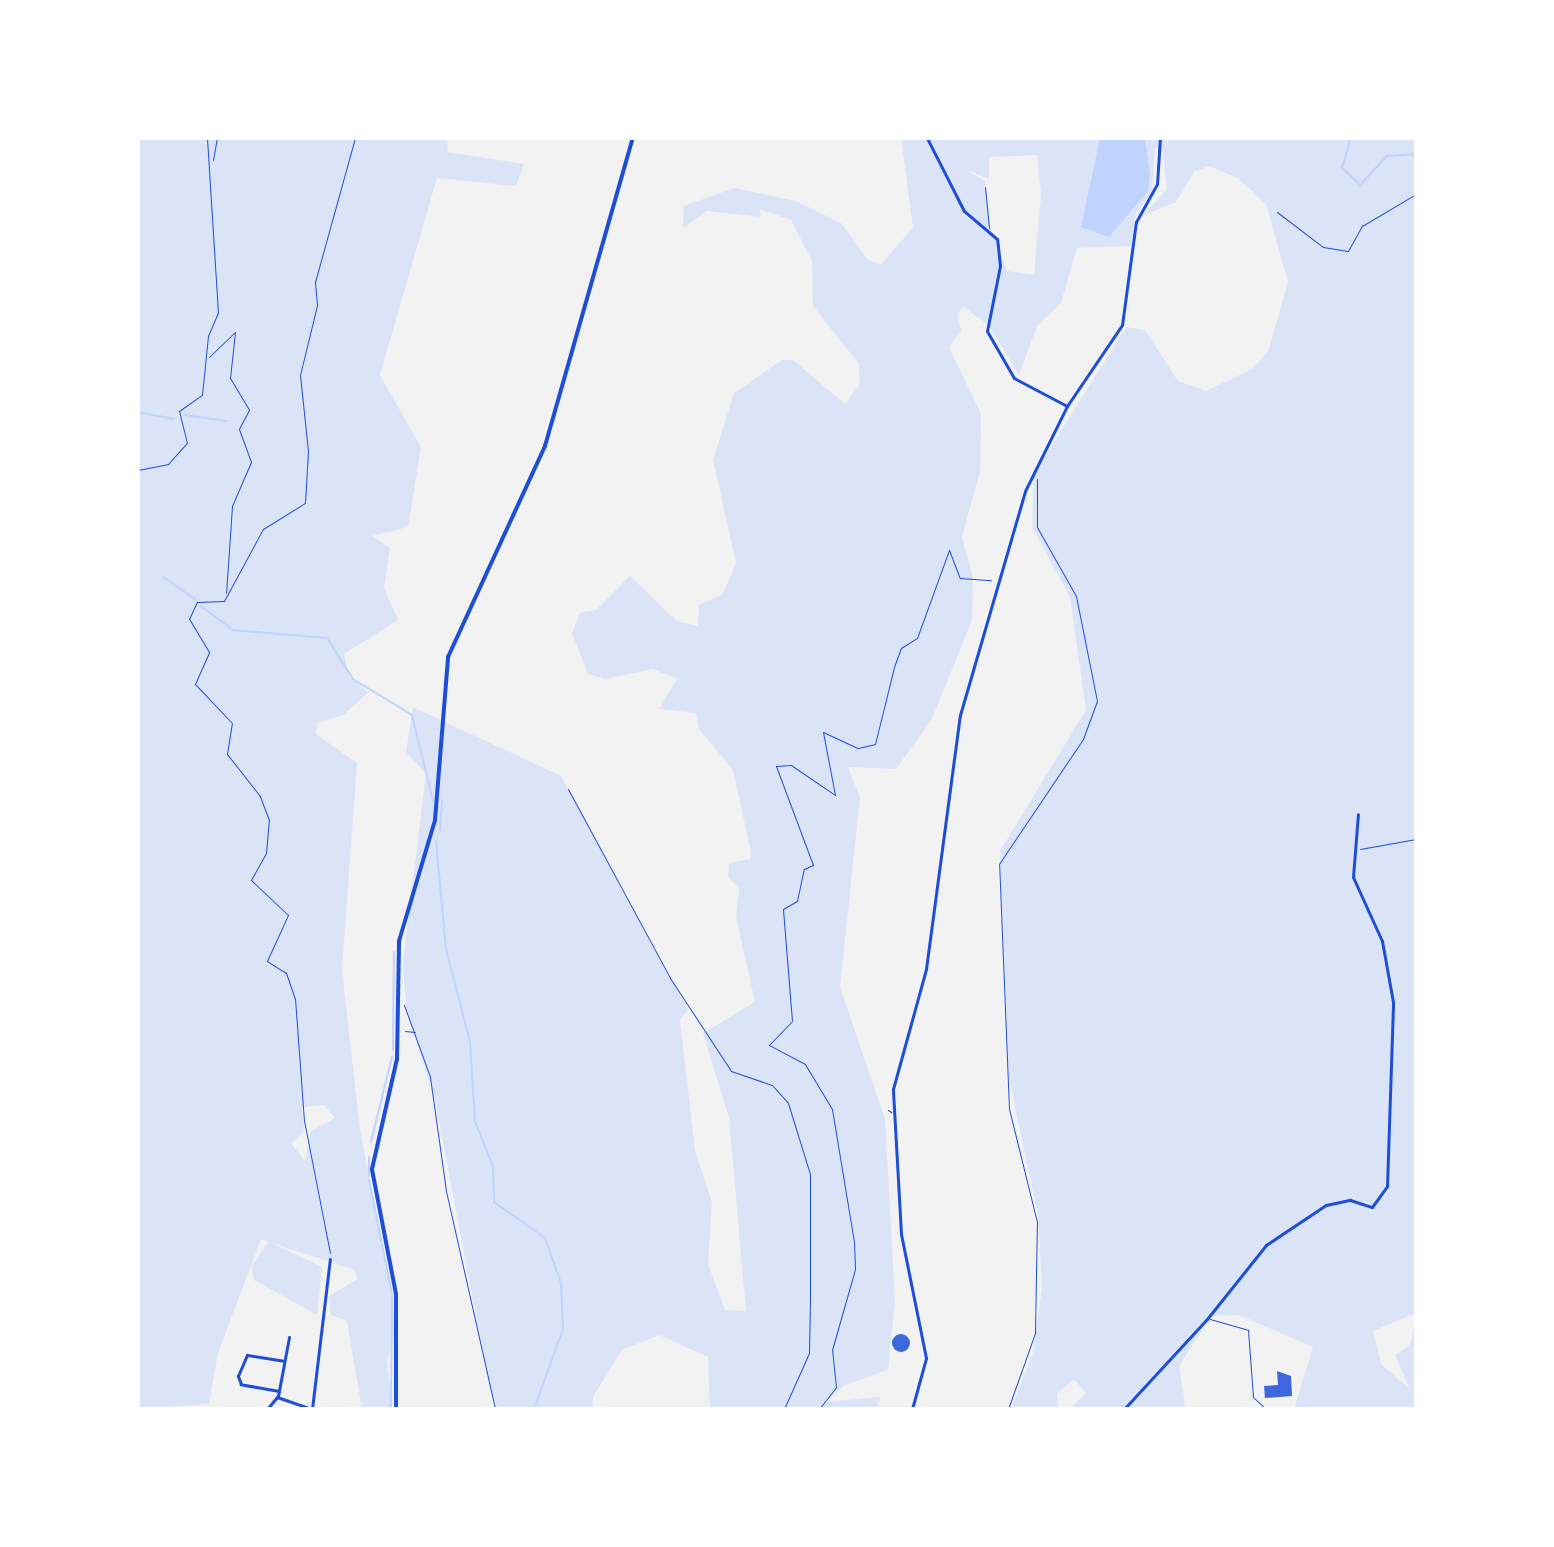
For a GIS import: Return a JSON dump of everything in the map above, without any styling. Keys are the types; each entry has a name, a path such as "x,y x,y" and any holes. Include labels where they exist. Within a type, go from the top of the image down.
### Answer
{"main road":[{"path":"396,1409 396,1294 372,1169 399,1035 397,987 401,933 435,820 451,644 545,446 633,138"}],"street":[{"path":"927,138 964,211 989,228 1000,266 987,331 1014,378 1067,406"},
{"path":"912,1409 925,1352 901,1234 890,1111 929,954 960,715 997,581 1035,470 1067,406 1122,325 1138,215 1157,184 1160,138"},
{"path":"1124,1409 1207,1319 1266,1245 1326,1205 1350,1200 1372,1207 1387,1186 1393,1002 1382,941 1353,877 1353,846 1358,814"},
{"path":"277,1397 312,1409 330,1259"},
{"path":"267,1409 279,1391 289,1337"},
{"path":"279,1391 241,1384 238,1376 247,1355 284,1361"}],"lane":[{"path":"985,187 989,228"},
{"path":"1207,1319 1248,1330 1253,1397 1266,1409"}],"path":[{"path":"207,138 213,162"},
{"path":"138,470 168,464 187,443 179,411 202,395 206,355 218,313 213,162 217,138"},
{"path":"227,596 263,529 305,503 300,375 317,305 315,282 355,138"},
{"path":"1277,212 1323,247 1348,251 1362,226 1416,194"},
{"path":"206,355 230,332 237,335 230,378 249,410 239,425 251,462 232,506 227,596"},
{"path":"1008,1409 1035,1333 1037,1222 1006,1081 999,864 1083,739 1097,701 1076,596 1037,527 1035,470"},
{"path":"819,1409 836,1387 832,1350 855,1269 854,1242 832,1109 805,1064 769,1045 792,1021 783,909 797,901 804,869 813,865 776,766 791,765 835,795 823,732 858,748 875,744 901,648 917,638 949,550 960,578 997,581"},
{"path":"227,596 197,602 189,614 209,652 194,678 232,723 227,754 260,796 269,820 266,853 251,880 288,915 267,961 283,970 295,999 304,1121 330,1259"},
{"path":"568,789 670,978 731,1071 772,1085 788,1103 810,1174 810,1300 809,1353 784,1409"},
{"path":"1353,846 1416,839"},
{"path":"397,987 416,1032 495,1409"},
{"path":"399,1035 416,1032"}],"shaded area":[{"path":"138,138 447,139 448,152 524,164 516,186 437,178 380,375 421,447 408,527 372,536 390,548 384,588 398,620 344,654 349,677 369,692 343,715 317,723 316,734 357,763 342,970 360,1130 392,1294 395,1335 387,1361 393,1409 362,1409 347,1321 331,1315 329,1296 357,1279 355,1270 272,1243 322,1267 317,1315 254,1280 252,1266 268,1242 261,1239 218,1353 209,1404 138,1409","holes":["324,1105 335,1118 310,1132 305,1161 291,1143 304,1132 302,1107"]},
{"path":"901,138 1416,138 1416,1313 1373,1331 1381,1364 1410,1389 1395,1355 1410,1345 1416,1319 1416,1409 1294,1409 1313,1347 1239,1315 1211,1316 1179,1366 1186,1409 1070,1409 1086,1393 1074,1379 1057,1394 1058,1409 1011,1409 1033,1353 1042,1287 1038,1215 1009,1079 1000,851 1086,710 1070,597 1032,527 1034,474 1126,327 1145,330 1178,381 1206,391 1252,369 1268,352 1288,282 1266,204 1239,179 1209,166 1194,172 1176,202 1142,216 1167,189 1163,152 1155,147 1152,193 1136,213 1131,246 1077,248 1061,303 1037,326 1019,375 989,326 963,306 958,314 961,331 949,347 981,414 980,471 962,537 973,578 972,620 932,719 896,769 848,767 860,797 840,987 885,1119 895,1301 888,1370 845,1385 826,1402 880,1397 877,1409 710,1409 708,1357 659,1335 622,1350 593,1397 593,1409 499,1409 490,1390 436,1105 406,1007 403,963 426,773 406,752 413,707 561,776 688,1010 680,1020 695,1151 712,1202 708,1264 725,1310 746,1311 729,1118 703,1033 755,1002 736,917 739,888 728,877 729,863 750,859 751,852 733,770 699,729 696,713 659,709 677,679 653,669 605,679 588,674 572,633 580,613 596,610 630,576 677,621 698,626 699,605 723,594 736,563 713,460 734,393 782,360 793,360 845,404 860,384 859,364 813,306 812,261 791,220 760,209 761,217 707,211 683,228 684,206 734,188 796,201 841,223 868,260 881,264 913,228","holes":["1037,155 1041,195 1034,275 1007,271 990,225 985,181 966,170 989,179 989,157"]}],"water":[{"path":"1100,138 1145,138 1150,174 1148,191 1109,237 1081,227"}],"building":[{"path":"897,1334 905,1334 910,1343 908,1350 897,1352 892,1347 892,1339"},
{"path":"1277,1371 1291,1376 1292,1396 1265,1398 1264,1386 1278,1385"}],"waterway":[{"path":"1351,138 1342,168 1360,185 1387,156 1416,154"},
{"path":"138,412 174,419"},
{"path":"184,415 227,421"},
{"path":"163,577 196,600"},
{"path":"201,606 233,630 327,638 353,679 412,715 433,801"},
{"path":"440,830 442,800"},
{"path":"436,841 446,949 470,1042 475,1121 493,1167 494,1202 545,1238 561,1283 563,1329 534,1409"},
{"path":"393,1050 394,952"},
{"path":"371,1142 392,1057"},
{"path":"369,1157 369,1176"},
{"path":"369,1180 392,1294 391,1409"}]}
